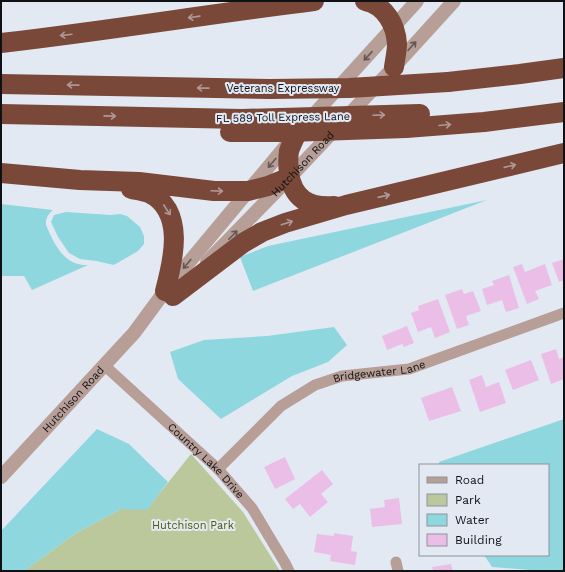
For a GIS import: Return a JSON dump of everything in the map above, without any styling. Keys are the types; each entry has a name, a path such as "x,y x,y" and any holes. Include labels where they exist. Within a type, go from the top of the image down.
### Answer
{"highway":[{"path":"1,43 314,1"},
{"path":"365,1 371,2 385,12 394,27 397,45 394,67"},
{"name":"Veterans Expressway","path":"1,84 270,89 349,88 448,82 564,68"},
{"path":"413,121 473,109 564,99"},
{"path":"1,128 236,125 289,132 413,121 484,122 564,112"},
{"name":"FL 589 Toll Express Lane","path":"1,114 236,125"},
{"path":"297,133 290,149 288,162 294,190 309,204 328,206 346,205"},
{"path":"169,294 243,243 262,232 285,223 346,205 564,153"},
{"path":"1,173 80,180 140,182 214,191 248,191 268,186 290,177"},
{"path":"80,180 150,193 161,202 169,212 173,226 174,246 170,271 169,294"}],"street":[{"name":"Hutchison Road","path":"169,294 248,191 297,133 417,1"},
{"name":"Hutchison Road","path":"1,477 134,333 144,320 290,177 454,1"},
{"name":"Bridgewater Lane","path":"218,469 281,406 315,385 342,376 409,369 564,312"},
{"name":"Country Lake Drive","path":"104,365 218,469 252,508 289,571"}],"green space":[{"name":"Hutchison Park","path":"191,454 243,512 280,571 24,571 76,533 121,509 147,509"}],"water":[{"path":"487,200 253,291 240,257 268,246"},
{"path":"1,204 53,210 48,216 46,225 58,248 62,254 72,262 88,265 32,290 24,276 1,276"},
{"path":"66,212 111,215 120,214 127,216 140,227 144,236 144,244 138,251 114,265 80,259 69,253 58,237 51,222 54,215"},
{"path":"334,327 347,345 328,362 292,376 221,419 178,379 170,352 204,340 267,336"},
{"path":"564,419 564,571 492,567 485,556 549,556 549,464 439,464 439,462"},
{"path":"97,429 129,444 168,482 147,510 121,509 76,533 24,571 1,571 1,531"}],"building":[{"path":"564,259 564,280 559,282 552,263"},
{"path":"522,264 525,272 545,264 552,285 535,291 539,299 527,304 513,267"},
{"path":"509,275 519,308 506,312 502,300 487,305 482,289 494,285 492,281"},
{"path":"462,289 464,294 473,291 481,311 466,316 469,325 457,329 445,295"},
{"path":"438,299 450,332 435,338 431,327 418,332 411,313 419,310 418,306"},
{"path":"407,326 414,343 404,347 402,344 387,350 382,336"},
{"path":"556,349 559,359 564,357 564,379 551,384 541,354"},
{"path":"531,360 539,380 513,390 505,370"},
{"path":"482,375 486,387 499,382 506,403 480,412 469,380"},
{"path":"452,387 461,411 429,421 421,398"},
{"path":"285,457 295,479 275,489 264,467"},
{"path":"322,470 333,484 321,494 328,502 310,517 300,504 293,509 285,499"},
{"path":"399,498 402,524 372,527 370,509 385,507 384,500"},
{"path":"334,533 353,536 351,551 357,552 355,565 330,561 331,555 314,552 317,534 334,536"},
{"path":"451,564 453,571 433,571 432,567"}]}
